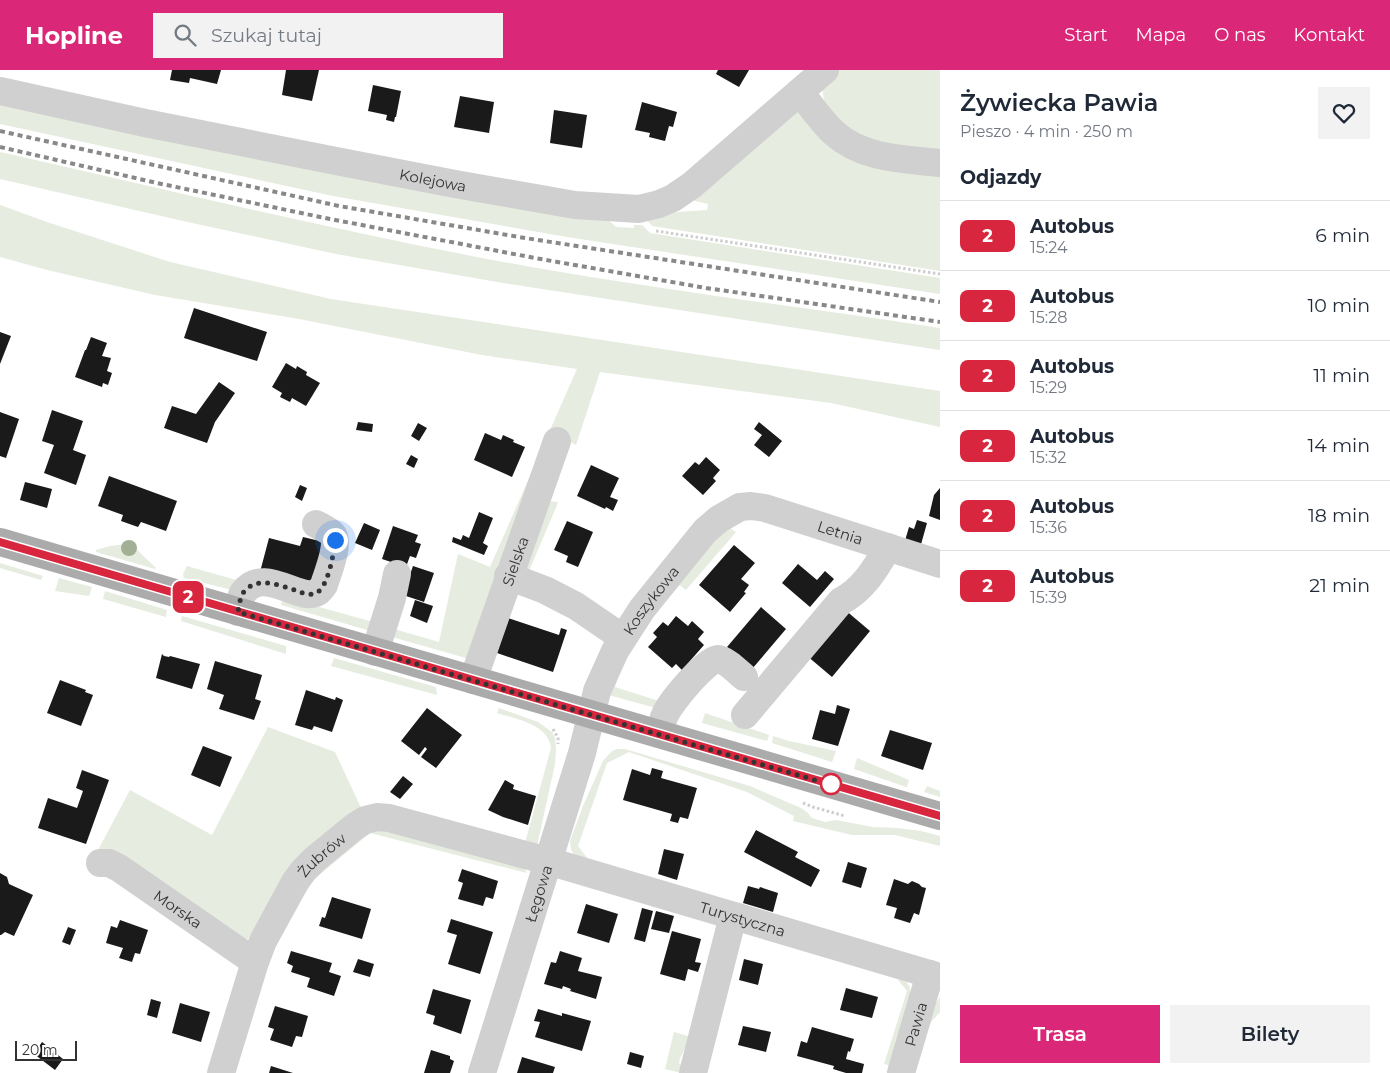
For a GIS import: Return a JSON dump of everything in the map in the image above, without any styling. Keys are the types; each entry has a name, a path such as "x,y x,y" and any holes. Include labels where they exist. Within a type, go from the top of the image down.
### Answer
{"main road":[{"path":"0,542 940,816"}],"street":[{"name":"Kolejowa","path":"0,91 145,123 456,184 575,205 639,209 674,198 692,185 825,70"},
{"path":"800,92 821,120 848,144 865,152 887,157 940,163"},
{"name":"Sielska","path":"472,680 557,441"},
{"name":"Letnia","path":"740,508 751,506 765,508 940,564"},
{"name":"Koszykowa","path":"592,715 600,684 623,638 662,584 705,531 719,519 740,508"},
{"path":"238,612 244,592 255,584 267,582 308,594 315,594 321,589 327,576 335,540 333,535 316,524"},
{"path":"745,715 841,601 857,591 876,567 888,547"},
{"path":"375,652 392,598 397,574"},
{"path":"508,576 545,590 576,606 623,638"},
{"path":"660,734 665,714 673,701 691,680 712,661 718,659 723,661 744,677"},
{"name":"Łęgowa","path":"482,1073 582,754 592,715"},
{"name":"Żubrów","path":"221,1073 263,941 295,882 304,870 354,827 365,820 377,817 389,818 548,862"},
{"name":"Turystyczna","path":"548,862 935,976"},
{"name":"Morska","path":"100,863 109,863 119,868 255,962"},
{"path":"694,1073 733,916"},
{"name":"Pawia","path":"900,1073 935,976"}],"path":[{"path":"639,209 641,219 652,230 940,274"}],"shaded area":[{"path":"832,70 940,70 940,158 886,151 826,115 821,79"},
{"path":"0,97 606,218 616,227 634,228 634,225 642,225 650,233 940,278 940,294 567,237 333,196 0,124"},
{"path":"788,108 940,168 940,271 652,226 647,220 648,214 707,210 708,204 691,200"},
{"path":"0,152 199,198 464,255 633,284 940,328 940,350 503,283 336,254 0,179"},
{"path":"0,205 170,262 331,299 940,391 940,427 831,403 600,372 576,445 550,430 577,369 482,355 299,319 155,295 0,257"},
{"path":"540,453 473,656 466,658 392,637 394,629 439,642 458,554 490,567"},
{"path":"549,501 558,502 529,571 524,569"},
{"path":"728,527 736,532 686,590 678,584 693,556"},
{"path":"127,544 133,546 156,568 96,552 96,550 110,546"},
{"path":"0,563 43,576 41,580 0,568"},
{"path":"187,566 243,582 236,591 184,578 183,574"},
{"path":"59,578 92,587 89,596 55,591"},
{"path":"105,591 167,610 166,617 103,599"},
{"path":"283,597 377,623 374,632 281,605"},
{"path":"182,616 286,646 286,654 181,621"},
{"path":"334,658 436,687 437,695 331,666"},
{"path":"621,665 615,687 659,701 657,707 605,694"},
{"path":"499,708 538,722 552,732 555,738 555,764 537,846 525,843 551,748 549,740 538,728 521,720 497,713"},
{"path":"705,713 769,735 767,741 702,723"},
{"path":"268,727 335,752 363,812 268,905 248,939 243,940 97,852 130,790 212,835"},
{"path":"773,736 836,751 832,762 772,743"},
{"path":"625,749 750,786 801,808 812,818 825,822 836,820 873,827 921,831 940,836 940,846 895,835 852,835 793,821 794,816 747,792 629,752 607,763 578,846 588,859 574,855 570,841 583,806 603,761 612,751"},
{"path":"857,758 909,780 907,787 854,769"},
{"path":"927,786 940,791 940,797 924,792"},
{"path":"373,824 524,868 527,873 370,833 313,880 283,933 277,929 308,877"},
{"path":"898,980 907,983 910,991 895,1067 884,1064 907,991"},
{"path":"940,997 940,1012 931,1022 920,1058 914,1055"},
{"path":"674,1032 691,1037 680,1058 681,1073 665,1069"}],"building":[{"path":"172,70 221,70 217,84 190,78 189,83 170,80"},
{"path":"286,70 319,70 312,101 282,95"},
{"path":"718,70 749,70 739,87 716,74"},
{"path":"373,85 401,91 394,122 386,120 387,115 368,111"},
{"path":"460,96 494,102 489,133 454,127"},
{"path":"642,102 677,112 673,127 669,126 665,141 649,137 650,133 635,130"},
{"path":"554,110 587,115 582,148 550,143"},
{"path":"194,308 267,332 257,361 184,338"},
{"path":"0,332 11,336 0,364"},
{"path":"91,337 107,343 102,356 111,358 107,371 112,373 108,385 103,383 102,387 75,377"},
{"path":"286,363 296,369 297,366 307,372 306,375 320,383 306,406 292,398 290,402 280,397 282,393 272,387"},
{"path":"219,382 235,393 215,422 207,443 164,428 172,406 196,414"},
{"path":"52,410 83,421 73,450 86,455 76,485 44,473 54,445 42,441"},
{"path":"0,412 19,419 6,458 0,456"},
{"path":"358,422 373,424 372,432 356,430"},
{"path":"759,422 782,441 769,457 754,445 762,435 754,429"},
{"path":"418,423 427,428 419,441 411,436"},
{"path":"485,433 501,440 503,435 525,447 512,477 474,460"},
{"path":"411,455 418,459 414,468 406,464"},
{"path":"706,457 720,470 713,478 716,481 703,495 682,476 695,462 699,465"},
{"path":"591,465 619,478 610,497 618,500 613,511 577,496"},
{"path":"109,476 177,501 166,531 141,522 138,527 121,521 123,515 98,506"},
{"path":"25,482 52,489 47,508 20,500"},
{"path":"300,485 307,488 302,501 295,497"},
{"path":"940,488 940,520 929,516 934,495"},
{"path":"479,512 493,518 483,543 488,546 484,555 452,542 453,537 461,540 463,535 469,538"},
{"path":"917,520 927,523 920,548 904,544 909,527 914,529"},
{"path":"567,521 593,532 578,567 566,562 568,556 554,550"},
{"path":"364,523 380,530 372,550 355,543"},
{"path":"393,526 418,535 415,542 421,544 416,558 410,556 406,567 382,559"},
{"path":"303,537 324,542 312,587 260,572 269,538 300,546"},
{"path":"734,545 755,563 741,579 749,585 744,592 746,593 730,612 699,585"},
{"path":"798,564 817,580 825,571 834,579 810,607 782,583"},
{"path":"413,566 434,573 424,602 403,595"},
{"path":"415,600 433,606 427,623 410,616"},
{"path":"761,607 786,629 752,669 727,647"},
{"path":"844,609 870,631 832,677 806,655"},
{"path":"676,616 688,626 692,621 704,632 698,639 704,645 682,670 676,664 672,668 648,647 657,637 653,633 663,622 668,626"},
{"path":"508,618 559,635 561,628 567,630 553,672 497,653"},
{"path":"162,654 200,664 192,689 156,678"},
{"path":"215,661 262,675 255,699 261,701 254,720 219,709 224,695 207,689"},
{"path":"60,680 86,690 85,692 93,695 81,726 47,713"},
{"path":"306,690 335,700 336,697 343,700 332,732 314,726 312,730 295,725"},
{"path":"837,705 850,709 838,746 812,739 820,710 835,714"},
{"path":"427,708 462,735 436,768 421,757 427,749 425,747 419,755 401,741"},
{"path":"890,730 932,743 923,770 881,756"},
{"path":"203,746 232,757 220,787 191,775"},
{"path":"652,768 663,771 661,778 697,788 688,819 680,817 678,823 670,821 672,814 623,800 632,769 650,775"},
{"path":"82,770 109,780 86,844 38,828 48,798 77,808 83,791 76,788"},
{"path":"403,776 413,784 400,799 390,792"},
{"path":"505,780 514,785 513,789 536,796 528,825 488,810"},
{"path":"756,830 798,852 795,857 820,870 811,887 744,852"},
{"path":"664,849 684,854 677,880 658,874"},
{"path":"848,862 867,868 861,888 842,882"},
{"path":"462,869 498,881 493,899 486,897 483,906 458,899 463,883 458,881"},
{"path":"0,873 7,877 9,884 33,895 14,936 5,932 0,935"},
{"path":"894,879 908,884 912,881 926,888 919,915 914,913 910,923 894,918 897,908 886,905"},
{"path":"748,886 759,889 760,887 778,893 773,912 743,903"},
{"path":"332,897 371,909 362,939 319,926 322,917 325,918"},
{"path":"586,904 618,914 609,943 577,933"},
{"path":"642,908 653,911 645,942 634,939"},
{"path":"656,911 674,916 669,933 651,929"},
{"path":"451,919 493,932 480,974 448,964 457,935 447,932"},
{"path":"120,920 148,930 140,954 135,953 132,962 119,958 123,948 106,943 111,926 117,928"},
{"path":"68,927 76,930 70,945 62,942"},
{"path":"672,931 701,939 695,962 701,963 698,972 688,969 685,981 660,974"},
{"path":"291,951 332,963 329,972 341,976 334,996 307,987 310,978 291,972 293,966 287,963"},
{"path":"560,951 582,958 578,971 602,977 596,999 570,991 571,989 563,986 562,989 544,984 551,962 556,963"},
{"path":"358,959 374,964 370,977 353,972"},
{"path":"744,959 763,964 758,985 739,980"},
{"path":"846,988 878,997 872,1018 840,1010"},
{"path":"433,989 471,1000 461,1034 433,1024 435,1016 426,1013"},
{"path":"151,999 161,1002 157,1018 147,1015"},
{"path":"180,1003 210,1012 201,1042 172,1033"},
{"path":"275,1006 308,1016 302,1037 296,1036 292,1047 270,1040 274,1029 268,1027"},
{"path":"538,1009 562,1016 562,1013 591,1021 582,1051 535,1037 540,1022 534,1021"},
{"path":"743,1026 771,1032 766,1052 738,1045"},
{"path":"812,1027 854,1039 846,1059 864,1064 862,1073 846,1073 833,1069 834,1066 797,1056 801,1041 807,1043"},
{"path":"42,1042 63,1059 55,1070 34,1054"},
{"path":"431,1050 450,1056 450,1059 454,1061 450,1073 424,1073"},
{"path":"630,1052 644,1056 641,1068 627,1064"},
{"path":"522,1057 555,1067 553,1073 517,1073"},
{"path":"271,1066 293,1073 269,1073"}],"railway":[{"path":"0,131 339,206 525,238 940,302"},
{"path":"0,147 157,183 330,219 535,258 706,288 940,322"}],"bus line":[{"name":"2","path":"0,542 940,816"}],"route":[{"path":"335,540 324,585 315,594 308,594 267,582 255,584 244,592 238,612 831,784"}]}
